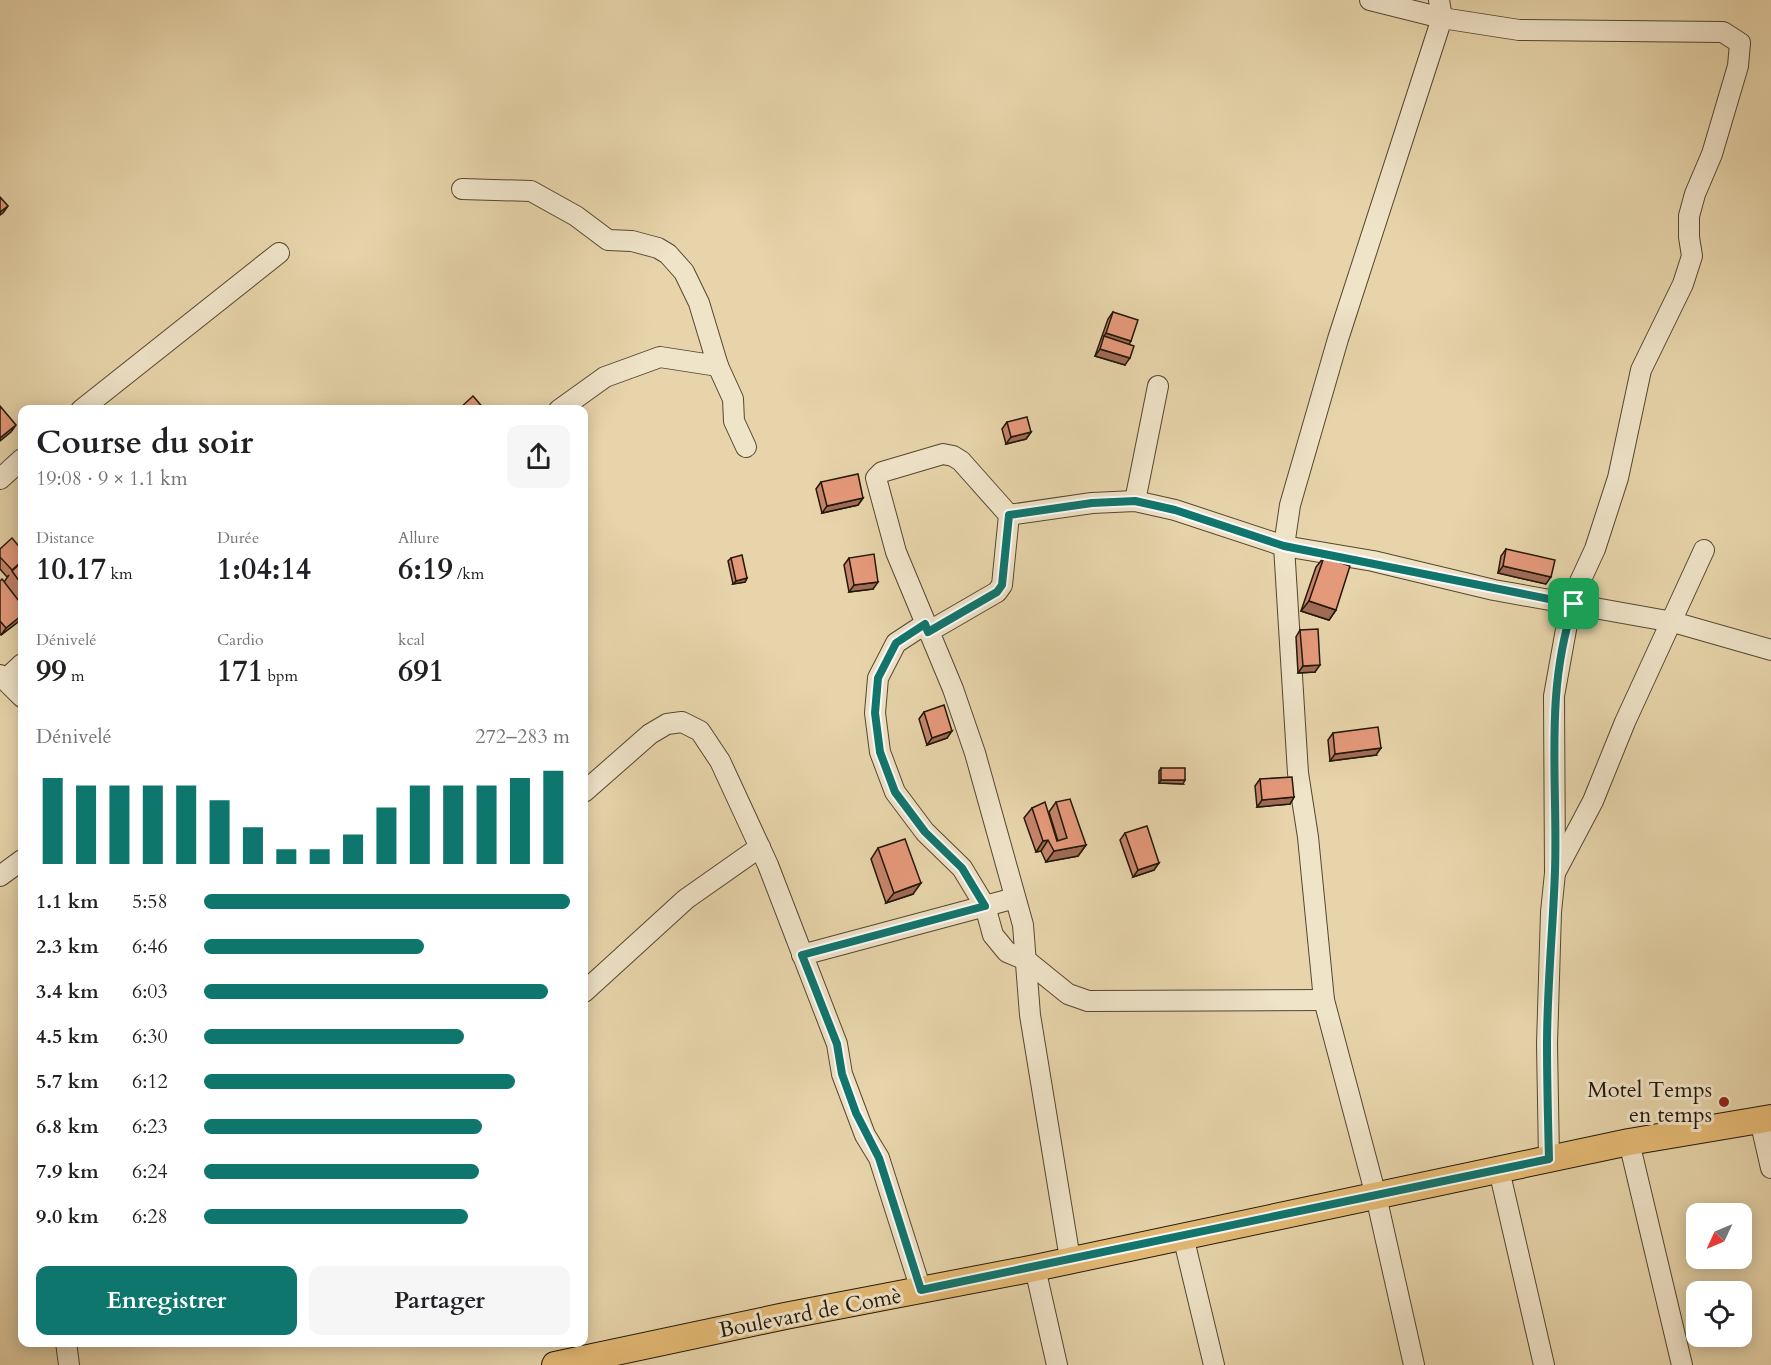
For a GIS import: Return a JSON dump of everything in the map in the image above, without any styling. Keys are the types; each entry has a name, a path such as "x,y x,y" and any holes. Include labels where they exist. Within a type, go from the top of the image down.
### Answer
{"main road":[{"name":"Boulevard de Comè","path":"555,1365 589,1350 1035,1268 1629,1142 1765,1119"}],"street":[{"path":"1370,0 1440,9 1519,30 1723,32 1740,43 1738,66 1712,154 1695,194 1689,216 1692,256 1683,284 1641,370 1611,504 1564,636 1554,696 1555,873 1551,912 1547,1044 1549,1159"},
{"path":"1414,1365 1376,1196 1324,1000 1308,837 1298,773 1284,546 1290,505 1338,339 1440,9"},
{"path":"462,189 531,191 576,216 608,240 632,242 658,248 668,254 684,272 699,303 718,366 733,399 734,421 746,447"},
{"path":"87,405 279,253"},
{"path":"566,405 605,377 660,357 718,366"},
{"path":"1135,501 1158,386"},
{"path":"1070,1259 1054,1175 1030,1015 1026,960 1023,925 975,753 927,628 896,552 876,478 879,474 943,454 953,456 961,461 1009,515 1002,585 997,592 927,628 896,643 878,678 875,713 880,752 895,792 925,832 962,868 985,906 993,935 1007,952 1026,960 1068,994 1088,1001 1324,1000"},
{"path":"0,479 18,463"},
{"path":"1009,515 1092,503 1135,501 1175,510 1284,546 1673,622 1771,650"},
{"path":"1555,873 1593,801 1625,722 1673,622 1704,550"},
{"path":"18,667 3,677 18,693"},
{"path":"588,788 650,734 668,724 682,722 700,731 720,761 760,847 837,1044 842,1074 856,1113 879,1158 921,1290"},
{"path":"588,988 686,899 760,847"},
{"path":"0,876 18,863"},
{"path":"802,955 1015,898"},
{"path":"1765,1119 1771,1168"},
{"path":"1629,1142 1682,1365"},
{"path":"1498,1170 1544,1365"},
{"path":"1183,1236 1214,1365"},
{"path":"1035,1268 1057,1365"},
{"path":"67,1347 69,1365"}],"building":[{"path":"0,197 8,206 0,212"},
{"path":"1113,312 1138,320 1131,341 1106,333"},
{"path":"1104,336 1134,346 1130,358 1100,349"},
{"path":"473,396 481,405 463,405"},
{"path":"0,406 16,425 0,438"},
{"path":"1027,417 1031,432 1011,437 1007,422"},
{"path":"858,474 863,498 827,506 821,482"},
{"path":"12,538 18,545 18,565 12,570 0,557 0,549"},
{"path":"1506,549 1555,560 1551,577 1503,566"},
{"path":"874,554 878,582 854,585 849,558"},
{"path":"742,555 747,578 736,581 731,558"},
{"path":"1324,557 1350,566 1336,610 1309,601"},
{"path":"18,566 18,579 12,571"},
{"path":"2,579 18,600 18,618 6,628 0,621 0,581"},
{"path":"1318,629 1320,665 1303,666 1300,630"},
{"path":"944,705 952,731 932,738 924,712"},
{"path":"1378,727 1381,748 1335,754 1333,733"},
{"path":"1161,768 1185,768 1185,780 1161,780"},
{"path":"1292,777 1294,797 1262,800 1260,779"},
{"path":"1070,799 1086,845 1054,851 1048,840 1043,841 1032,808 1045,802 1057,841 1067,838 1056,802"},
{"path":"1147,826 1159,863 1138,870 1125,833"},
{"path":"905,839 921,883 894,893 878,848"}],"place":[{"name":"Motel Temps en temps","path":"1724,1102"}],"route":[{"path":"1135,501 1175,510 1284,546 1373,561 1494,590 1574,604 1564,636 1552,719 1555,770 1555,873 1551,912 1547,1044 1549,1159 921,1290 879,1158 865,1136 856,1113 842,1074 837,1044 802,955 985,906 962,868 925,832 895,792 880,752 875,713 878,678 896,643 925,624 928,632 997,592 1002,585 1009,515 1092,503 1135,501"}]}
